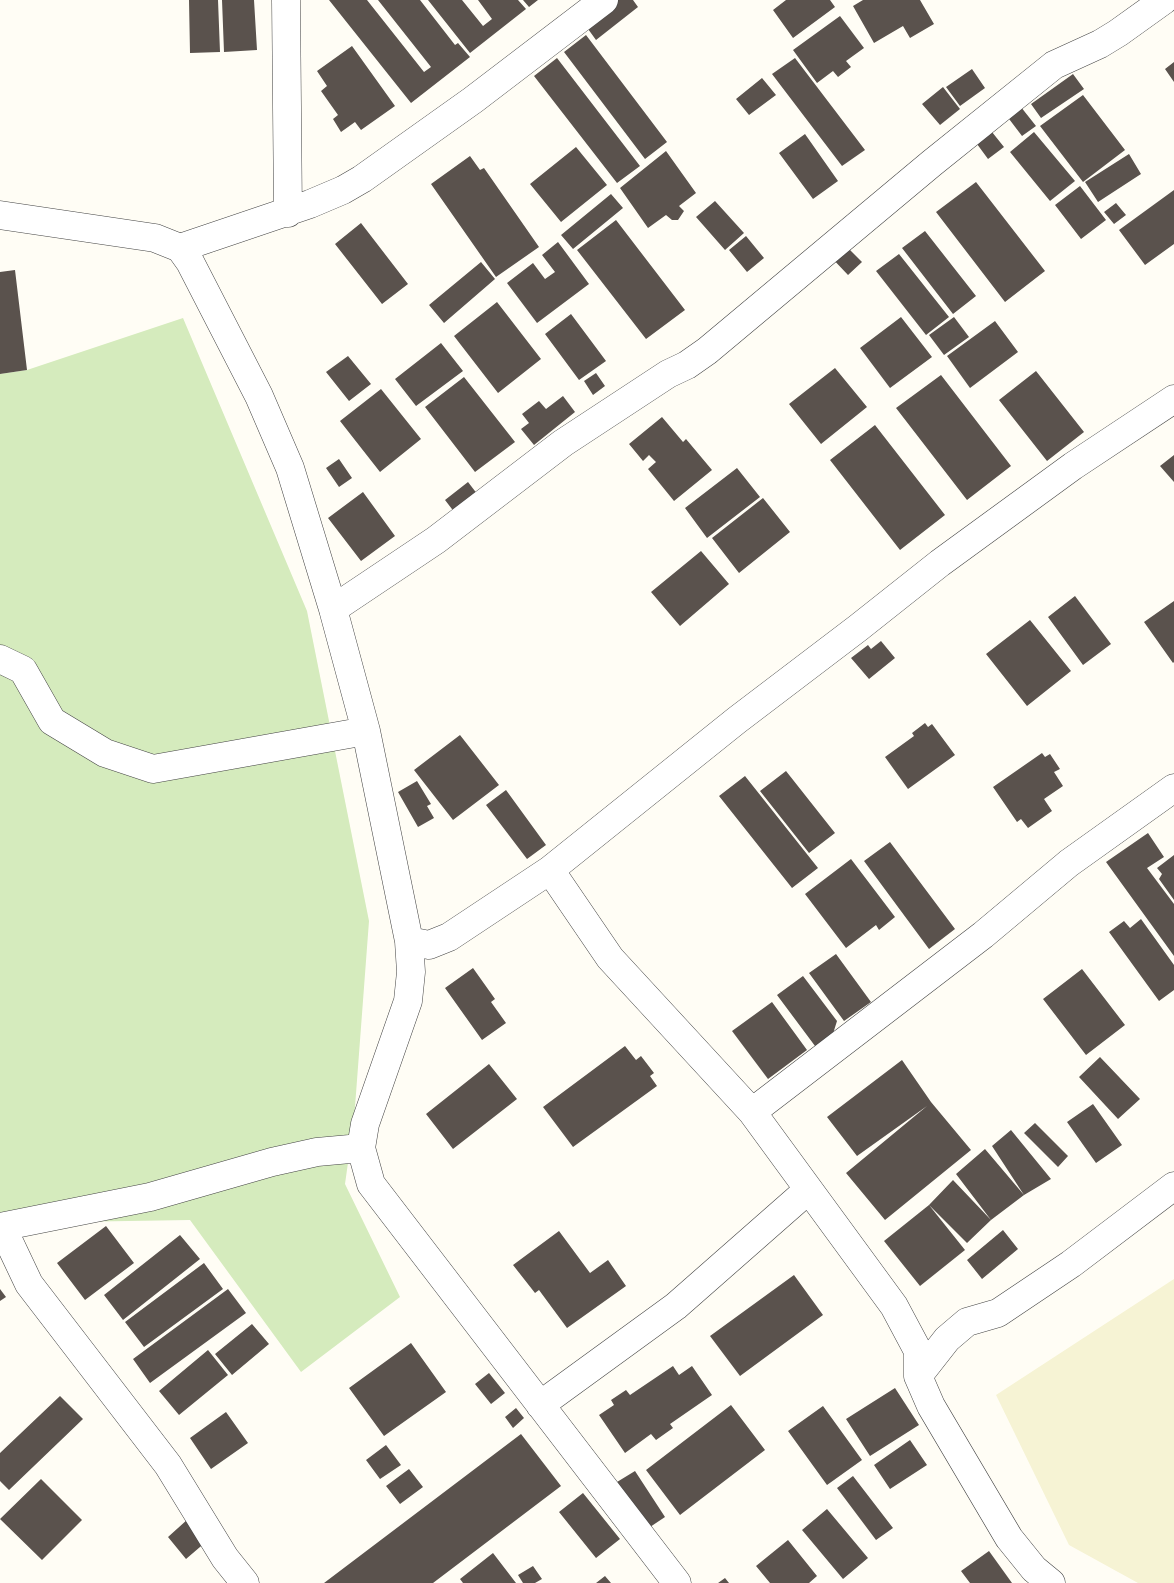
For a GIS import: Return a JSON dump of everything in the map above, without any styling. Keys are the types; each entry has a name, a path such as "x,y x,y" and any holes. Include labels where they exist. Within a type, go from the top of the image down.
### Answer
{"street":[{"path":"286,0 288,213"},
{"path":"180,248 288,213 343,190 362,179 473,100 604,0"},
{"path":"333,609 436,540 563,443 668,374 707,351 932,163 1054,65 1100,44 1164,0"},
{"path":"0,215 155,238 180,248 190,262 259,396 286,459 333,609 366,731 409,941 411,972 408,1001 365,1124 361,1148 371,1184 677,1583"},
{"path":"409,941 429,945 449,937 550,870 737,720 940,563 1073,466 1174,399"},
{"path":"0,659 22,670 52,721 105,753 153,769 366,731"},
{"path":"752,1112 983,935 1069,863 1174,788"},
{"path":"550,870 610,958 752,1112 894,1306 918,1351 918,1376 930,1406 1010,1538 1034,1569 1051,1583"},
{"path":"245,1583 225,1558 168,1465 29,1284 1,1227 150,1197 272,1162 317,1152 361,1148"},
{"path":"918,1376 947,1339 967,1322 998,1313 1070,1264 1174,1186"},
{"path":"540,1405 676,1306 808,1190"}],"shaded area":[{"path":"1174,1279 1174,1583 1138,1583 1069,1545 996,1395"}],"green space":[{"path":"183,318 307,611 369,921 354,1120 345,1184 400,1297 301,1372 190,1220 67,1222 0,1238 0,374 27,370"}],"building":[{"path":"189,0 218,0 220,52 190,53"},
{"path":"222,0 254,0 257,50 224,52"},
{"path":"329,0 367,0 424,72 431,67 378,0 420,0 455,45 458,43 470,57 411,103"},
{"path":"428,0 462,0 483,26 492,19 478,0 518,0 526,9 470,53"},
{"path":"523,0 538,0 529,7"},
{"path":"612,0 633,0 638,7 596,40 583,22"},
{"path":"786,0 830,0 835,7 793,38 773,10"},
{"path":"863,0 920,0 934,24 910,38 903,26 874,43 853,6"},
{"path":"840,16 864,48 846,61 851,67 838,77 833,71 817,83 793,50"},
{"path":"586,35 667,142 645,159 564,52"},
{"path":"352,46 395,106 361,130 355,122 341,132 333,119 338,115 321,91 327,86 317,71"},
{"path":"557,58 640,166 617,183 534,76"},
{"path":"795,58 865,150 842,166 772,74"},
{"path":"1174,62 1174,82 1165,69"},
{"path":"972,69 985,88 960,106 946,87"},
{"path":"1073,74 1084,89 1041,118 1031,104"},
{"path":"762,78 776,95 749,115 736,99"},
{"path":"943,87 960,109 940,125 922,104"},
{"path":"1083,95 1125,150 1083,182 1040,126"},
{"path":"1017,102 1036,126 1022,136 1003,111"},
{"path":"992,132 1004,147 988,159 977,144"},
{"path":"1034,132 1075,181 1050,201 1010,152"},
{"path":"805,134 838,181 813,199 779,153"},
{"path":"576,147 607,185 561,222 530,184"},
{"path":"666,151 696,193 679,206 684,211 678,220 672,220 666,215 648,228 620,188"},
{"path":"1129,154 1141,174 1098,202 1085,182"},
{"path":"470,156 480,170 484,168 539,247 496,277 431,184"},
{"path":"976,182 1045,271 1005,302 936,212"},
{"path":"1080,186 1106,220 1081,239 1055,205"},
{"path":"1174,190 1174,244 1145,265 1119,230"},
{"path":"611,194 623,208 573,249 561,235"},
{"path":"715,201 744,233 725,250 696,217"},
{"path":"1116,203 1126,215 1114,224 1104,212"},
{"path":"616,220 685,310 646,339 577,250"},
{"path":"361,223 408,284 382,304 335,244"},
{"path":"925,231 976,296 953,314 902,248"},
{"path":"746,236 764,258 747,272 729,250"},
{"path":"558,242 589,284 537,323 507,283 533,263 545,279 555,272 542,255"},
{"path":"843,243 862,262 848,275 829,255"},
{"path":"899,254 949,317 926,335 876,271"},
{"path":"481,262 495,279 444,323 429,305"},
{"path":"15,270 27,370 0,374 0,272"},
{"path":"497,302 541,359 498,393 454,336"},
{"path":"571,314 606,361 579,380 545,334"},
{"path":"901,317 932,357 890,388 860,348"},
{"path":"954,317 969,337 944,355 929,335"},
{"path":"995,321 1018,352 970,388 947,356"},
{"path":"441,343 463,371 416,406 395,379"},
{"path":"348,356 371,384 349,401 326,372"},
{"path":"835,368 867,407 821,444 789,404"},
{"path":"1036,371 1084,432 1047,461 999,400"},
{"path":"596,373 605,386 593,395 584,381"},
{"path":"941,375 1011,466 967,500 896,408"},
{"path":"464,377 515,442 475,472 425,407"},
{"path":"381,389 421,439 380,472 340,421"},
{"path":"563,396 575,412 534,445 521,429 529,423 522,414 539,401 546,409"},
{"path":"662,417 683,442 686,439 712,470 674,501 648,469 656,462 649,455 643,461 629,444"},
{"path":"875,425 945,515 900,550 830,460"},
{"path":"1174,455 1174,482 1160,466"},
{"path":"339,459 352,478 339,487 326,468"},
{"path":"737,468 760,497 707,538 685,508"},
{"path":"468,482 478,495 455,513 445,500"},
{"path":"363,492 395,536 361,561 328,518"},
{"path":"763,498 790,532 739,573 712,538"},
{"path":"701,551 729,584 680,626 651,592"},
{"path":"1075,596 1111,644 1083,665 1048,617"},
{"path":"1174,601 1174,662 1173,663 1144,622"},
{"path":"1030,620 1071,671 1027,706 986,654"},
{"path":"881,641 895,658 869,679 851,658 868,645 871,649"},
{"path":"925,723 928,727 932,724 955,755 908,789 885,757 914,736 912,733"},
{"path":"460,735 499,785 453,820 414,770"},
{"path":"1042,753 1045,757 1050,754 1060,769 1054,772 1063,786 1044,799 1052,811 1028,828 1021,819 1017,822 993,787"},
{"path":"786,771 835,833 809,853 760,791"},
{"path":"745,776 818,868 792,888 719,796"},
{"path":"417,781 431,804 427,806 434,818 418,827 398,792"},
{"path":"506,790 546,845 527,859 486,805"},
{"path":"1148,833 1164,857 1147,868 1174,904 1174,956 1106,862"},
{"path":"890,842 955,929 929,949 864,861"},
{"path":"1174,855 1174,900 1159,879 1162,874 1157,868"},
{"path":"851,859 895,917 879,930 876,925 846,948 805,894"},
{"path":"1141,919 1174,965 1174,990 1159,1001 1109,932 1124,921 1130,928"},
{"path":"836,954 871,1002 844,1021 809,973"},
{"path":"473,968 495,999 491,1002 506,1023 482,1040 445,988"},
{"path":"1082,969 1125,1025 1086,1055 1043,999"},
{"path":"803,976 837,1021 831,1040 818,1050 777,995"},
{"path":"772,1002 807,1050 768,1079 732,1031"},
{"path":"625,1046 636,1060 641,1056 654,1073 650,1076 657,1086 573,1147 543,1107"},
{"path":"1100,1057 1140,1099 1118,1119 1079,1077"},
{"path":"902,1060 931,1102 971,1150 885,1220 846,1173 927,1106 857,1156 827,1117"},
{"path":"489,1064 517,1099 453,1149 426,1114"},
{"path":"1093,1104 1122,1145 1096,1163 1067,1122"},
{"path":"1035,1123 1068,1156 1058,1167 1024,1133"},
{"path":"1011,1130 1051,1179 1024,1195 992,1146"},
{"path":"985,1149 1024,1195 991,1220 956,1174"},
{"path":"953,1180 991,1220 967,1243 929,1205"},
{"path":"929,1205 965,1250 920,1286 884,1241"},
{"path":"106,1226 134,1263 85,1300 57,1263"},
{"path":"1003,1230 1018,1249 982,1279 967,1260"},
{"path":"559,1231 590,1273 608,1260 626,1286 567,1328 539,1290 535,1293 513,1265"},
{"path":"180,1235 200,1259 123,1320 104,1295"},
{"path":"204,1263 223,1289 144,1347 125,1322"},
{"path":"794,1275 823,1315 740,1376 710,1336"},
{"path":"0,1289 6,1297 0,1301"},
{"path":"228,1289 246,1313 150,1383 133,1359"},
{"path":"252,1324 269,1344 232,1375 215,1354"},
{"path":"411,1343 446,1392 384,1436 349,1388"},
{"path":"208,1350 228,1375 179,1415 159,1391"},
{"path":"673,1366 679,1375 692,1366 712,1395 670,1424 673,1428 656,1440 651,1434 625,1453 599,1415 614,1405 611,1400 626,1390 630,1395"},
{"path":"489,1373 505,1393 491,1404 475,1384"},
{"path":"895,1388 919,1425 870,1456 846,1419"},
{"path":"60,1396 83,1419 9,1490 0,1481 0,1453"},
{"path":"731,1405 765,1450 680,1515 646,1470"},
{"path":"823,1406 862,1460 827,1485 788,1431"},
{"path":"516,1408 524,1418 513,1428 505,1417"},
{"path":"226,1412 248,1443 211,1469 190,1438"},
{"path":"521,1434 561,1486 433,1583 324,1583"},
{"path":"910,1440 927,1465 890,1489 874,1465"},
{"path":"386,1445 401,1465 380,1479 366,1460"},
{"path":"409,1469 423,1487 400,1504 386,1486"},
{"path":"635,1471 665,1517 647,1529 617,1482"},
{"path":"853,1476 893,1528 876,1540 837,1488"},
{"path":"41,1479 82,1520 42,1560 0,1519"},
{"path":"583,1493 620,1539 596,1558 559,1512"},
{"path":"827,1509 868,1558 843,1579 802,1530"},
{"path":"188,1519 207,1541 186,1559 168,1537"},
{"path":"788,1540 817,1576 809,1583 770,1583 756,1566"},
{"path":"989,1551 1012,1583 970,1583 961,1571"},
{"path":"493,1553 516,1583 463,1583 460,1579"},
{"path":"533,1566 542,1579 535,1583 523,1583 518,1575"},
{"path":"605,1576 611,1583 596,1583"},
{"path":"725,1578 729,1583 718,1583"}]}
